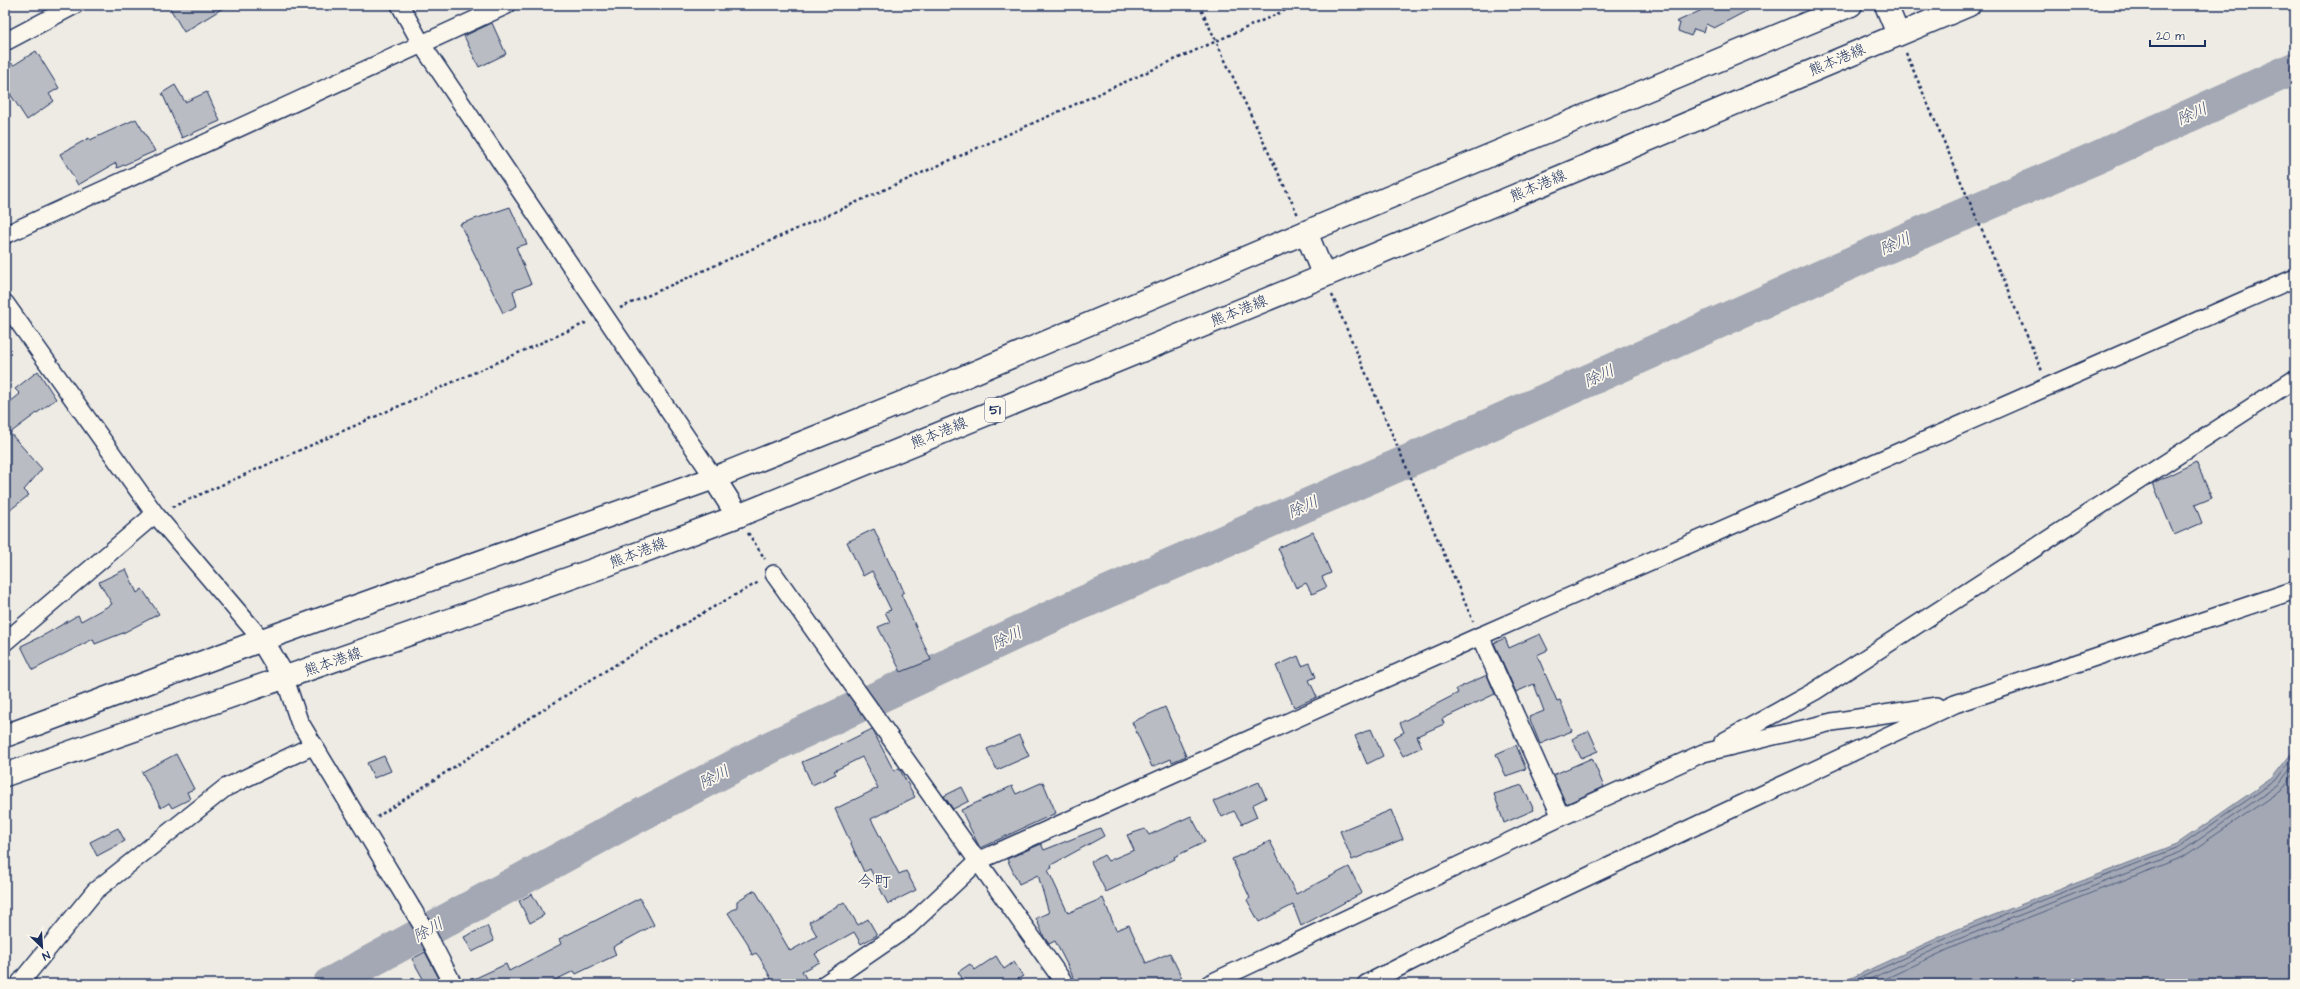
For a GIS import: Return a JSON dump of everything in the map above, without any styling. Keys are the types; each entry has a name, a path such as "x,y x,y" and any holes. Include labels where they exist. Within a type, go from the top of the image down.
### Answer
{"main road":[{"path":"5,736 262,640 714,478 926,393 1306,232 1851,5"},
{"path":"1886,5 1898,34"},
{"name":"熊本港線","path":"5,775 285,679 596,569 738,516 1324,276 1969,5"},
{"path":"1306,232 1324,276"},
{"path":"714,478 738,516"},
{"path":"262,640 285,679"}],"street":[{"path":"5,42 75,5"},
{"path":"400,5 422,45 714,478"},
{"path":"5,235 507,5"},
{"path":"825,984 908,927 978,861 1480,636 2048,385 2295,278"},
{"path":"5,303 155,514 262,640"},
{"path":"1209,984 1561,817 1703,753 1815,691 2295,379"},
{"path":"5,642 155,514"},
{"path":"774,574 1064,984"},
{"path":"1366,984 1455,939 1955,704 2295,590"},
{"path":"1480,636 1561,817"},
{"path":"285,679 300,721 425,930 453,984"},
{"path":"1703,753 1832,722 1955,704"},
{"path":"19,984 95,891 225,788 314,745"}],"path":[{"path":"1199,5 1306,232"},
{"path":"155,514 1297,5"},
{"path":"1898,34 2048,385"},
{"path":"1324,276 1480,636"},
{"path":"363,826 628,657 698,615 774,574 738,516"}],"water":[{"path":"2295,749 2295,984 1838,984 1953,931 2177,844 2272,778"}],"building":[{"path":"168,5 228,5 184,32"},
{"path":"1702,5 1758,5 1714,28 1706,24 1703,32 1694,29 1691,36 1678,31 1680,23 1676,22 1704,9"},
{"path":"492,23 506,54 479,67 464,36"},
{"path":"36,51 59,88 49,94 54,101 27,120 5,86 5,59 14,65"},
{"path":"175,85 185,102 207,92 220,121 182,138 162,93"},
{"path":"136,119 155,151 117,168 116,163 78,185 60,154 89,138 90,140"},
{"path":"510,207 527,244 516,247 531,284 513,291 517,306 503,313 460,224"},
{"path":"38,371 56,399 10,433 42,469 24,490 29,495 5,514 5,406 20,394 15,389"},
{"path":"2196,462 2212,498 2195,505 2202,523 2174,535 2153,483"},
{"path":"874,529 893,571 895,571 904,592 901,594 931,660 901,672 878,627 890,622 885,612 891,610 872,571 863,576 847,542"},
{"path":"1313,532 1331,573 1322,577 1327,587 1312,594 1306,583 1296,588 1278,548"},
{"path":"126,569 137,593 142,589 159,614 123,633 95,644 93,639 33,670 21,646 46,634 78,615 81,621 112,604 99,582"},
{"path":"1540,634 1548,650 1537,655 1557,701 1560,700 1572,731 1540,744 1529,717 1544,711 1534,684 1516,692 1494,643 1505,638 1509,648"},
{"path":"1298,656 1302,666 1310,663 1316,677 1309,680 1317,697 1294,707 1276,666"},
{"path":"1487,675 1495,694 1442,719 1444,724 1417,736 1422,747 1403,756 1393,738 1404,732 1400,723 1458,693 1456,689"},
{"path":"1165,707 1186,756 1172,762 1171,759 1152,767 1132,722"},
{"path":"872,729 894,771 899,768 915,797 871,819 899,874 906,871 916,890 888,904 870,869 864,872 835,809 878,788 862,757 834,771 836,774 812,785 802,762"},
{"path":"1371,729 1383,756 1367,764 1355,736"},
{"path":"1589,731 1598,751 1581,758 1572,739"},
{"path":"1019,735 1029,756 997,770 987,749"},
{"path":"1516,745 1526,769 1506,776 1496,754"},
{"path":"176,754 194,789 187,792 190,799 172,808 169,803 161,808 142,772"},
{"path":"384,756 391,771 374,778 367,763"},
{"path":"1592,758 1604,787 1566,804 1553,775"},
{"path":"1043,782 1056,813 980,848 961,810 1012,786 1016,794"},
{"path":"1259,782 1266,798 1252,805 1257,817 1242,824 1234,811 1222,817 1214,801"},
{"path":"1522,785 1534,810 1504,823 1494,794"},
{"path":"962,787 969,801 953,809 944,796"},
{"path":"1391,810 1403,839 1352,860 1340,831"},
{"path":"1191,816 1205,842 1174,857 1175,859 1106,892 1091,862 1104,855 1108,861 1134,850 1127,835 1145,829 1149,835"},
{"path":"118,828 125,841 97,856 90,842"},
{"path":"1100,828 1104,836 1051,865 1052,868 1048,870 1068,913 1103,898 1116,930 1129,925 1146,963 1170,953 1185,984 1077,984 1055,941 1049,944 1044,937 1036,918 1049,913 1038,875 1019,884 1007,859 1041,844 1044,850"},
{"path":"1270,841 1296,894 1349,867 1362,893 1301,926 1293,905 1259,922 1247,900 1250,898 1232,859"},
{"path":"755,890 790,951 817,936 809,922 844,902 858,925 868,919 877,935 861,944 854,932 815,954 820,962 802,971 809,984 774,984 760,958 756,953 752,955 747,942 728,913 737,907 737,901"},
{"path":"532,894 544,915 530,923 519,901"},
{"path":"640,898 654,925 613,947 616,955 576,974 574,971 547,984 463,984 506,964 509,971 561,944 559,939"},
{"path":"487,926 494,941 472,952 464,937"},
{"path":"425,952 442,984 426,984 412,959"},
{"path":"996,956 1004,969 1014,962 1023,976 1013,982 1014,984 954,984 962,978 958,972 970,964 975,970"}],"waterway":[{"name":"除川","path":"329,984 627,822 775,745 1066,610 1424,454 1862,258 2098,157 2295,68"}],"district":[{"name":"今町","path":"874,882"}]}
